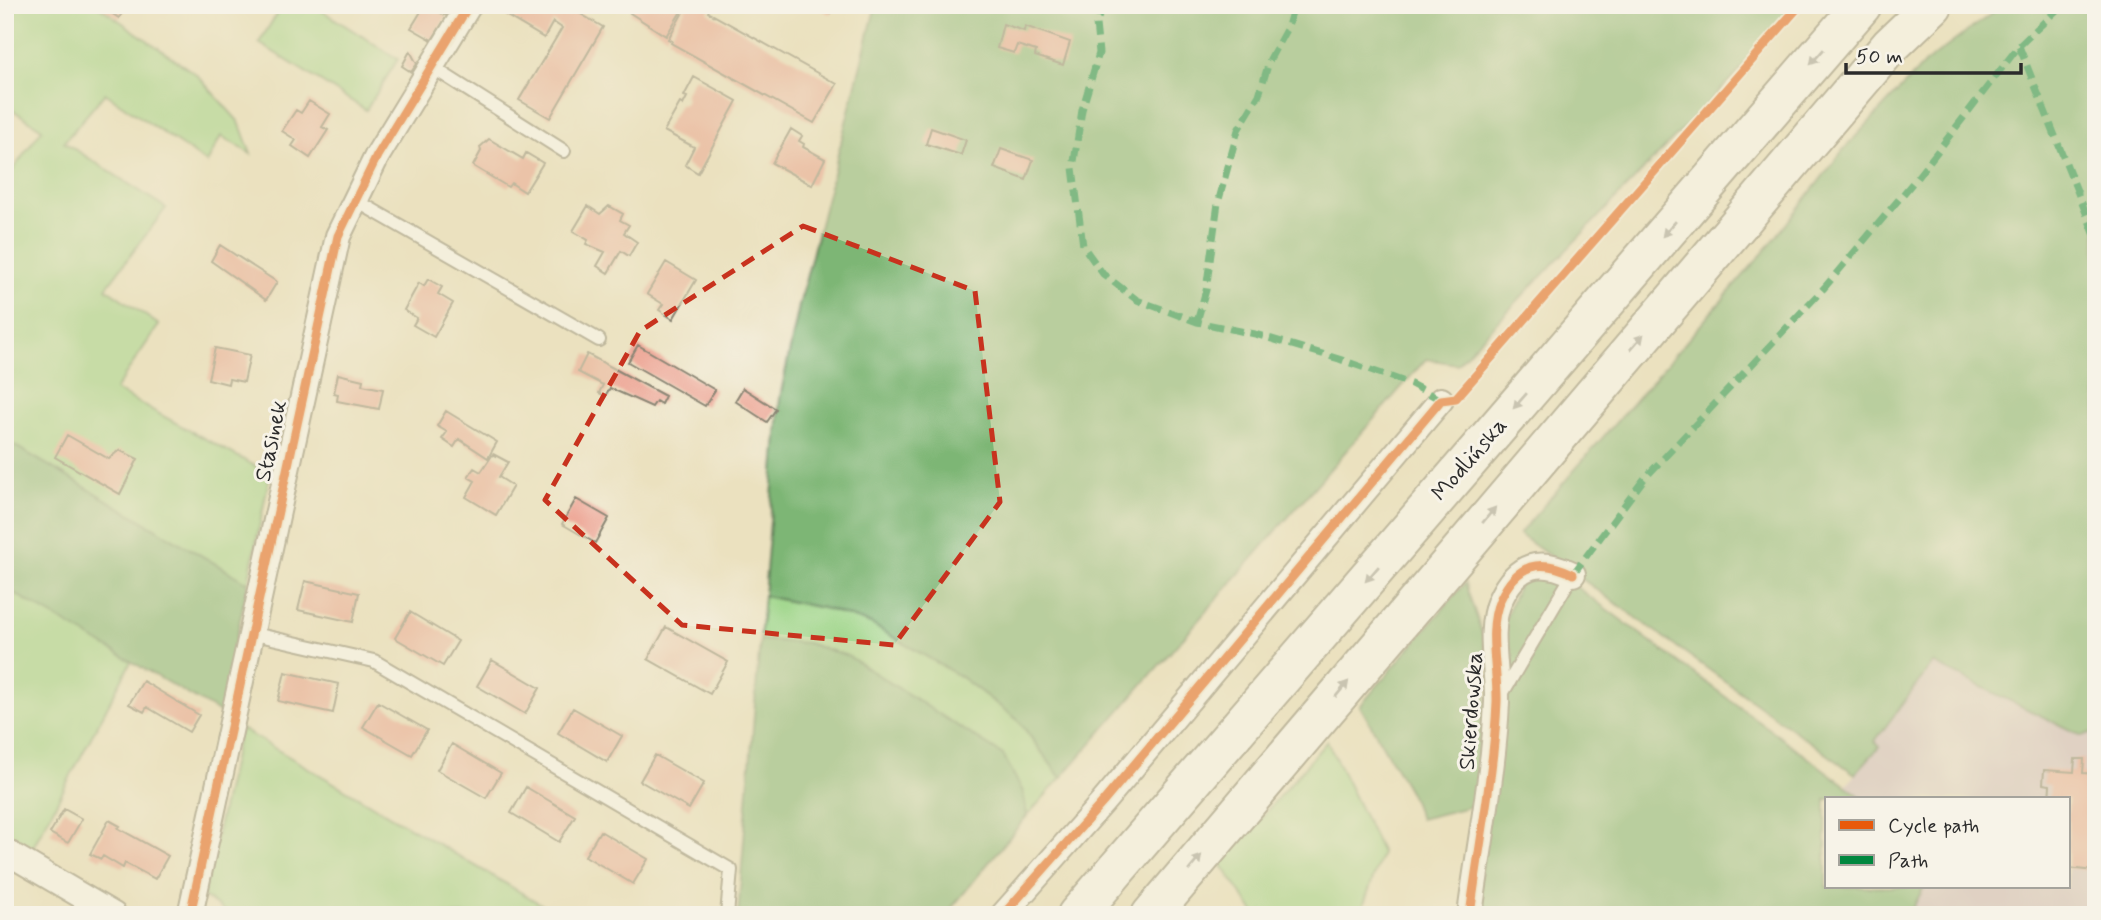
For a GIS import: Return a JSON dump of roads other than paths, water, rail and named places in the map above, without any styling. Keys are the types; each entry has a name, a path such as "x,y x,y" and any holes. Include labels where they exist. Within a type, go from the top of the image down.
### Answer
{"main road":[{"name":"Modlińska","path":"1077,915 1862,5"},
{"path":"1151,915 1890,46 1933,5"}],"street":[{"name":"Stasinek","path":"190,915 338,236 377,156 469,5"},
{"path":"1003,915 1103,802 1441,400"},
{"name":"Skierdowska","path":"1470,915 1497,702 1495,617 1501,600 1519,574 1540,563 1552,564 1573,574"},
{"path":"5,851 114,915"}],"lane":[{"path":"432,68 564,151"},
{"path":"355,200 599,341"},
{"path":"1497,702 1573,574"},
{"path":"250,633 374,661 731,870 727,915"}]}
